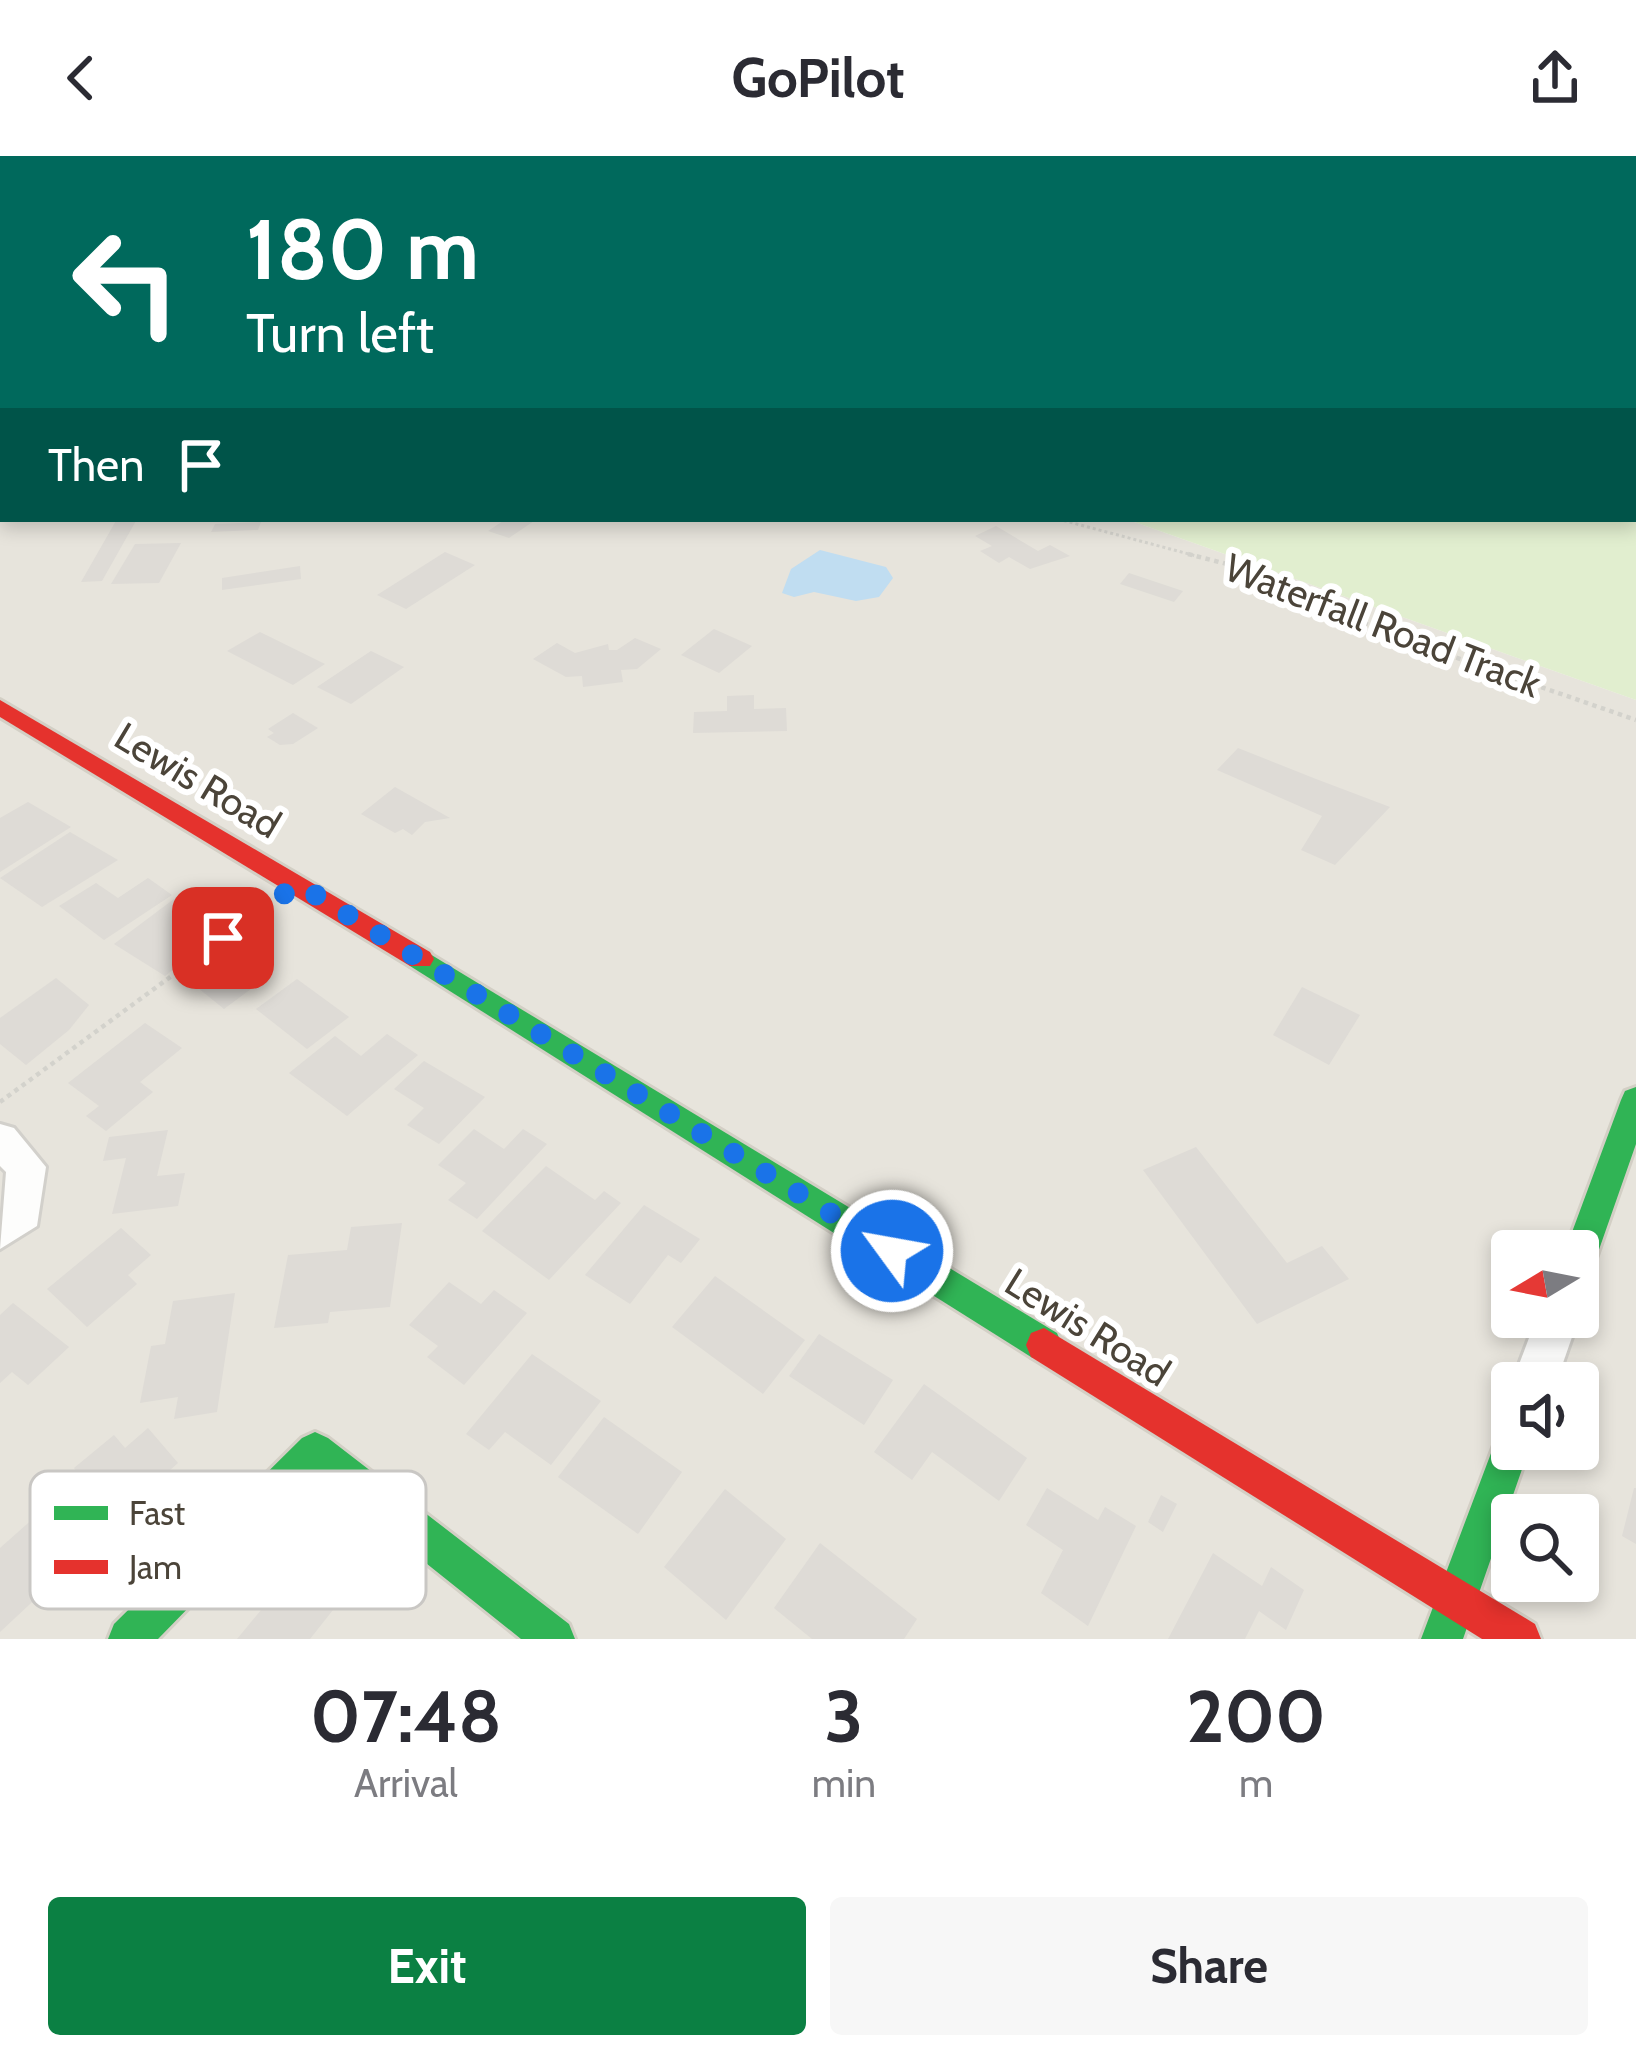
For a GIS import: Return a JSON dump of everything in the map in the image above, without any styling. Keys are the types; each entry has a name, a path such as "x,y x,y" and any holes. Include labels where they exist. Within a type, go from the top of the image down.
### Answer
{"street":[{"name":"Lewis Road","path":"0,707 298,884 1520,1639"},
{"path":"1589,1230 1636,1100"},
{"path":"0,1140 26,1167 22,1213 0,1231"},
{"path":"294,1471 314,1451 340,1471"},
{"path":"1442,1639 1503,1470"},
{"path":"426,1539 554,1639"},
{"path":"129,1639 159,1609"}],"path":[{"name":"Waterfall Road Track","path":"1069,522 1227,564 1394,637 1636,720"},
{"path":"0,1102 298,884"}],"shaded area":[{"path":"0,522 1134,522 1636,700 1636,1639 0,1639"}],"green space":[{"path":"1134,522 1636,522 1636,700"}],"water":[{"path":"820,550 886,567 893,578 879,597 856,601 814,592 794,597 782,593 791,569"}],"building":[{"path":"115,522 135,522 102,581 81,582"},
{"path":"261,522 258,530 211,532 215,524"},
{"path":"502,522 533,522 509,538 488,531"},
{"path":"996,526 1038,551 1050,545 1070,556 1030,569 1009,557 999,563 980,551 992,546 975,536"},
{"path":"181,543 159,583 111,584 135,544"},
{"path":"445,552 475,565 406,609 377,595"},
{"path":"300,566 301,579 222,590 222,578"},
{"path":"1129,573 1183,591 1174,602 1120,584"},
{"path":"714,629 752,646 719,673 681,655"},
{"path":"260,632 325,664 293,685 227,651"},
{"path":"635,638 661,649 637,669 621,670 623,682 583,687 582,676 566,677 533,659 557,643 575,653 608,644 609,650 617,650"},
{"path":"371,651 404,667 351,704 317,687"},
{"path":"754,695 754,709 786,708 787,731 693,733 694,712 727,711 727,696"},
{"path":"293,713 318,728 293,744 280,745 267,737 274,733 268,729"},
{"path":"1238,748 1390,807 1335,865 1301,850 1322,816 1217,770"},
{"path":"395,787 450,818 425,822 412,835 403,829 395,833 361,814"},
{"path":"28,802 71,827 0,872 0,818"},
{"path":"70,832 118,860 42,907 0,878"},
{"path":"148,878 172,895 104,940 59,906 96,883 118,898"},
{"path":"174,899 205,917 219,906 239,917 165,976 114,944"},
{"path":"243,942 262,956 242,970 259,983 224,1009 188,980"},
{"path":"56,978 89,1005 69,1030 26,1065 0,1044 0,1018"},
{"path":"297,979 349,1017 307,1049 256,1009"},
{"path":"1302,987 1360,1015 1329,1065 1273,1035"},
{"path":"145,1023 182,1048 140,1082 153,1092 106,1131 86,1116 99,1106 68,1083"},
{"path":"387,1034 418,1055 347,1116 289,1073 335,1036 361,1056"},
{"path":"424,1061 485,1097 439,1144 407,1125 424,1108 394,1089"},
{"path":"474,1129 504,1149 523,1129 547,1144 477,1219 448,1200 466,1183 438,1165"},
{"path":"168,1130 157,1176 185,1173 178,1206 112,1214 126,1158 103,1161 109,1137"},
{"path":"1196,1147 1287,1263 1322,1246 1349,1279 1257,1324 1143,1170"},
{"path":"546,1166 595,1200 604,1191 621,1203 549,1280 482,1231"},
{"path":"644,1205 700,1239 681,1263 668,1255 630,1304 585,1275"},
{"path":"402,1223 390,1307 330,1312 328,1323 274,1328 288,1255 347,1250 351,1227"},
{"path":"121,1228 151,1255 128,1275 137,1284 87,1327 47,1289"},
{"path":"715,1276 805,1340 763,1394 672,1327"},
{"path":"449,1282 481,1304 494,1290 527,1313 464,1385 427,1357 438,1346 409,1325"},
{"path":"235,1293 217,1412 174,1419 178,1397 140,1403 151,1346 165,1344 173,1301"},
{"path":"13,1303 69,1347 28,1385 12,1372 0,1383 0,1315"},
{"path":"819,1334 893,1380 864,1425 789,1376"},
{"path":"532,1354 601,1401 551,1465 505,1432 489,1450 466,1434"},
{"path":"924,1384 1027,1458 999,1501 932,1452 912,1480 874,1452"},
{"path":"604,1417 682,1472 638,1534 558,1477"},
{"path":"148,1428 178,1463 169,1471 74,1468 114,1435 125,1448"},
{"path":"1047,1488 1098,1520 1105,1507 1136,1526 1088,1626 1041,1593 1063,1550 1026,1525"},
{"path":"1636,1488 1636,1544 1622,1536"},
{"path":"725,1489 786,1539 726,1620 664,1567"},
{"path":"1161,1495 1177,1504 1163,1532 1148,1522"},
{"path":"30,1521 30,1604 0,1632 0,1548"},
{"path":"820,1543 917,1619 904,1639 812,1639 774,1608"},
{"path":"1213,1553 1262,1586 1271,1567 1304,1590 1286,1630 1259,1611 1245,1639 1168,1639"},
{"path":"262,1609 334,1609 310,1639 237,1639"}],"traffic: fast":[{"path":"420,959 1044,1345"},
{"path":"1589,1230 1636,1100"},
{"path":"295,1471 315,1451 340,1471"},
{"path":"1442,1639 1503,1470"},
{"path":"426,1538 554,1639"},
{"path":"129,1639 159,1609"}],"traffic: jam":[{"path":"0,707 420,959"},
{"path":"1044,1345 1520,1639"}],"route":[{"path":"223,938 298,884 892,1251"}]}
